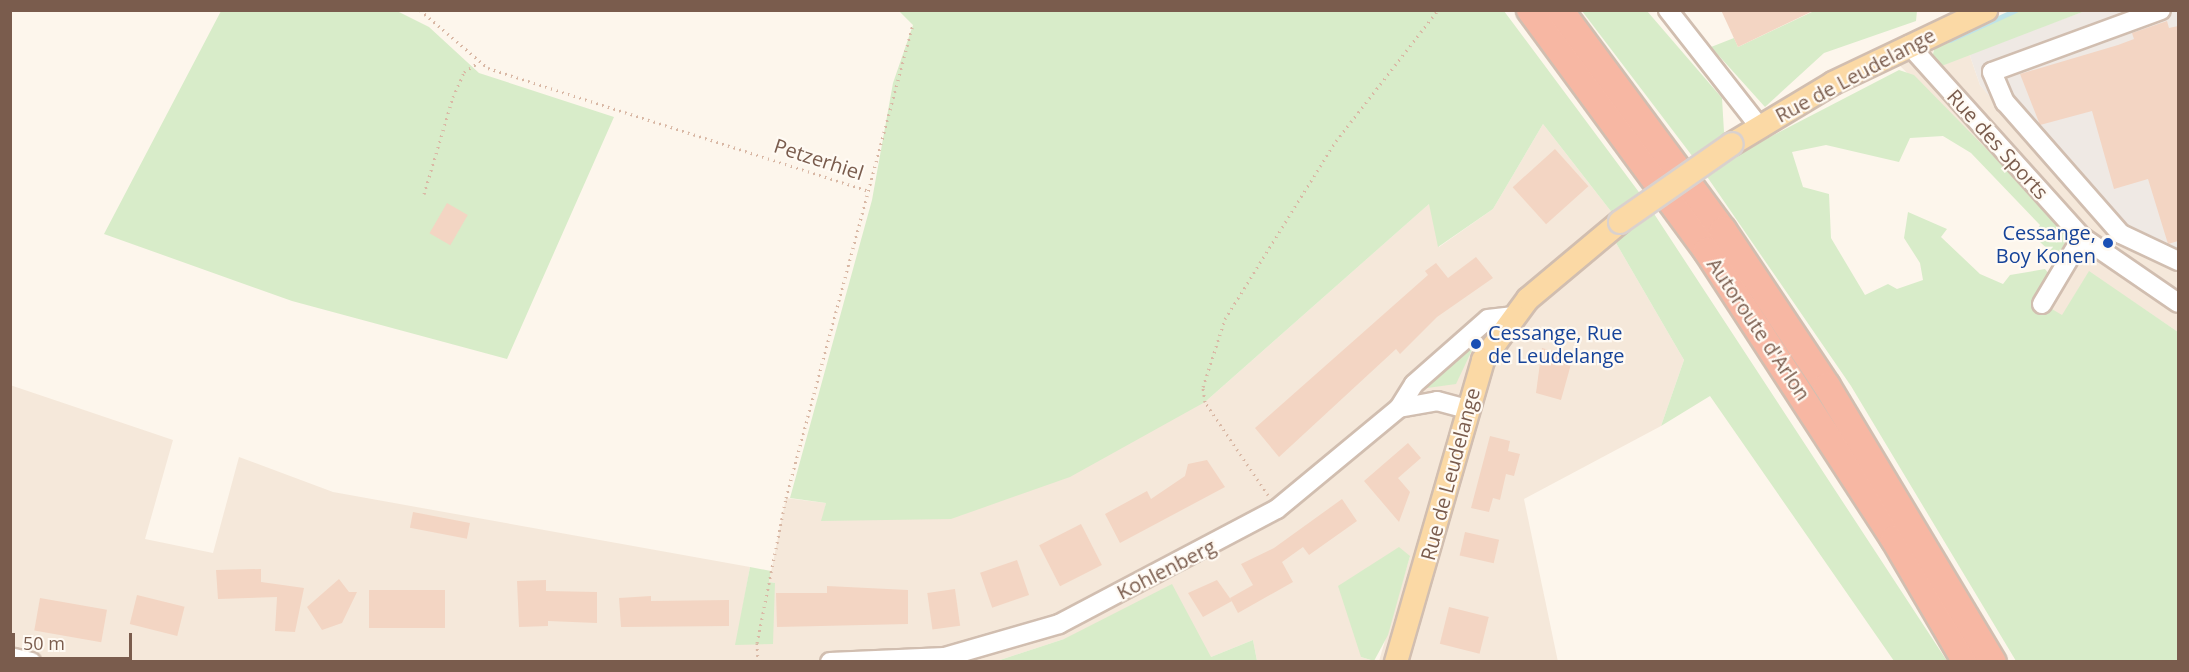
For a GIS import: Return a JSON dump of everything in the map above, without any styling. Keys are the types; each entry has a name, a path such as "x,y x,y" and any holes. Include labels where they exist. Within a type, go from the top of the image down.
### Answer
{"highway":[{"name":"Autoroute d'Arlon","path":"1530,10 1707,251 1894,539 1966,662"},
{"name":"Autoroute d'Arlon","path":"1560,10 1722,230 1820,376 1994,662"}],"main road":[{"name":"Rue de Leudelange","path":"1396,662 1466,409 1483,360 1512,316 1620,222 1758,126 1910,45 1986,10"}],"street":[{"name":"Rue de Leudelange","path":"1668,10 1758,126"},
{"path":"2161,10 1992,72 2004,102 2121,234 2178,261"},
{"name":"Rue des Sports","path":"1910,45 2082,237 2178,303"},
{"path":"2042,304 2082,237"},
{"path":"1399,408 1414,384 1488,319 1512,316"},
{"name":"Kohlenberg","path":"830,662 944,659 1059,624 1277,508 1399,408 1437,401 1466,409"},
{"path":"10,657 31,662"}],"path":[{"name":"Petzerhiel","path":"420,10 478,63 868,191 786,498 758,662"},
{"path":"1277,508 1205,402 1203,387 1225,319 1248,275 1336,141 1438,10"},
{"path":"868,191 913,25"},
{"path":"424,194 453,97 464,72 478,63"}],"shaded area":[{"path":"2085,11 2178,11 2178,270 2117,239 2073,195 1980,85 1969,53"},
{"path":"1935,46 1932,54 1939,67 1969,53 1980,85 2117,239 2178,270 2178,332 2089,272 2062,316 2034,299 2066,241 2065,229 1889,55"},
{"path":"1543,124 1627,232 1616,243 1684,360 1661,426 1524,499 1558,662 1379,661 1410,556 1361,657 1374,661 1257,661 1253,640 1211,657 1064,639 997,661 11,661 10,385 173,440 145,539 213,553 239,457 333,492 750,567 736,645 775,583 769,582 786,498 826,503 822,521 1205,402 1430,203 1439,247 1493,209"}],"green space":[{"path":"221,11 397,11 429,27 479,73 614,117 507,359 292,301 104,234"},
{"path":"899,11 1504,11 1647,203 1947,661 1894,661 1710,396 1661,426 1684,360 1616,243 1627,232 1543,124 1493,209 1438,247 1429,204 1205,402 1070,477 951,519 821,521 826,503 790,498 872,200 893,83 913,25"},
{"path":"1582,11 1647,11 1722,98 1724,132 1739,153 1899,70 1914,75 2065,229 2066,241 2057,257 2033,236 2040,225 1971,153 1943,136 1910,138 1899,162 1826,145 1792,152 1803,187 1829,194 1831,238 1865,295 1888,284 1897,289 1923,280 1920,263 1904,238 1908,212 1947,229 1941,237 1980,274 2003,284 2010,275 2045,269 2049,274 2035,299 2062,315 2089,271 2178,332 2178,661 2016,661 1851,386 1699,165"},
{"path":"1814,11 1917,11 1916,21 1824,53 1765,107 1711,47 1734,38 1738,47"},
{"path":"2014,11 2085,11 1939,67 1932,58 1935,46"},
{"path":"1467,347 1473,348 1456,384 1420,389"},
{"path":"1399,547 1410,556 1388,635 1374,661 1361,657 1338,586"},
{"path":"750,567 771,571 769,582 775,583 773,644 735,645"},
{"path":"1172,584 1211,657 1253,640 1257,661 997,661 1064,639"}],"building":[{"path":"1721,10 1815,10 1738,47"},
{"path":"2167,21 2169,28 2178,26 2178,241 2168,244 2148,179 2114,189 2092,111 2040,125 2020,74 2118,45 2134,39 2132,33"},
{"path":"1555,149 1588,186 1546,224 1513,187"},
{"path":"447,203 468,215 450,245 430,233"},
{"path":"1476,257 1493,278 1437,317 1400,354 1396,349 1279,457 1255,428 1428,275 1425,271 1436,263 1448,278"},
{"path":"1542,348 1573,357 1561,400 1536,393"},
{"path":"1490,436 1510,441 1508,451 1520,454 1514,476 1506,474 1500,500 1493,498 1489,512 1471,508"},
{"path":"1408,443 1421,458 1398,478 1410,492 1399,522 1364,481"},
{"path":"1207,460 1225,487 1120,543 1105,514 1147,491 1151,499 1185,476 1188,464"},
{"path":"1342,499 1357,521 1309,555 1303,547 1282,562 1293,582 1238,613 1230,598 1253,585 1241,564 1274,548"},
{"path":"413,512 470,523 467,539 410,528"},
{"path":"1081,524 1102,565 1060,586 1039,545"},
{"path":"1465,532 1499,540 1494,563 1460,555"},
{"path":"1017,560 1029,595 992,608 980,573"},
{"path":"261,569 261,582 304,588 295,632 275,631 277,597 218,599 216,570"},
{"path":"339,579 349,592 357,592 342,623 322,630 307,607"},
{"path":"546,580 546,591 597,592 597,623 548,621 548,626 519,627 517,581"},
{"path":"1217,580 1232,601 1203,617 1188,593"},
{"path":"827,586 908,590 908,624 777,627 776,593 827,593"},
{"path":"955,589 960,626 932,630 927,593"},
{"path":"369,590 445,590 445,628 369,628"},
{"path":"137,595 185,607 177,636 130,624"},
{"path":"651,596 651,601 729,600 729,626 621,627 619,598"},
{"path":"40,598 107,610 101,642 34,630"},
{"path":"1449,607 1489,617 1480,654 1440,644"}],"waterway":[{"path":"1950,40 2016,10"}],"place":[{"name":"Cessange, Boy Konen","path":"2108,243"},
{"name":"Cessange, Rue de Leudelange","path":"1476,344"}]}
